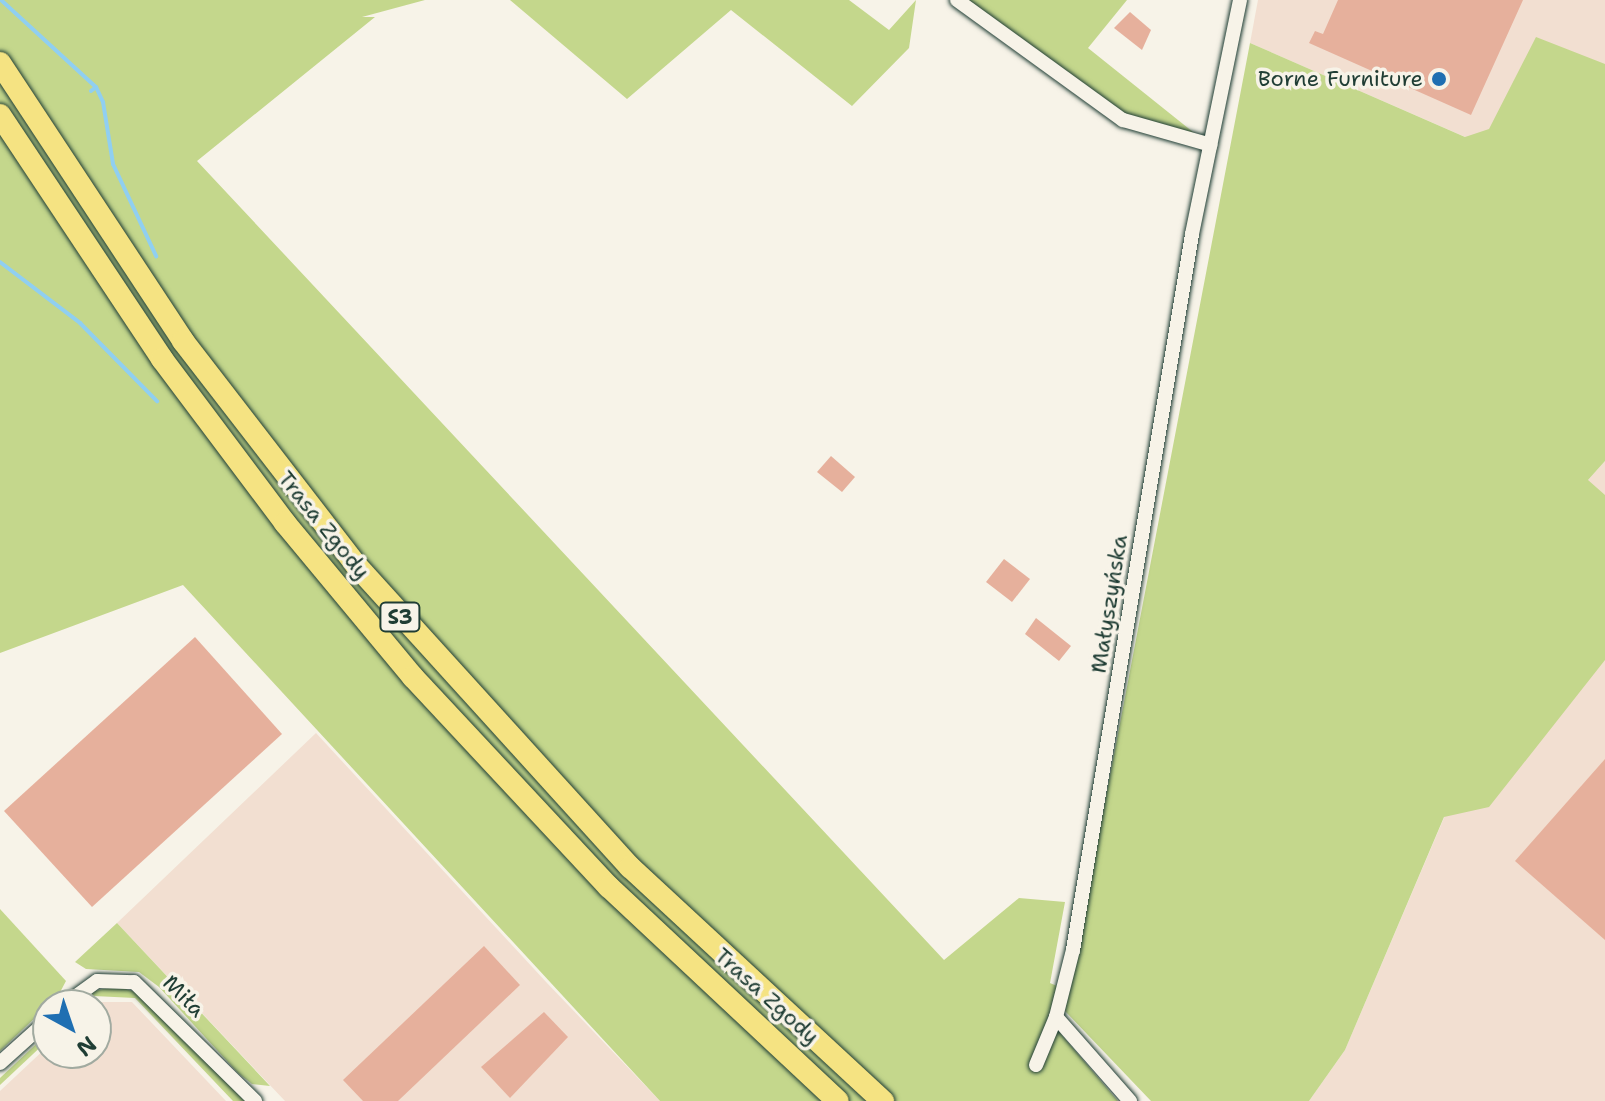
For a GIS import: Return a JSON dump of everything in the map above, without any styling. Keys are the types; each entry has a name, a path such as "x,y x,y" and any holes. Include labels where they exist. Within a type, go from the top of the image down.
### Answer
{"highway":[{"name":"Trasa Zgody","path":"0,63 183,341 259,444 395,612 630,867 883,1101"},
{"name":"Trasa Zgody","path":"0,115 181,384 285,523 413,677 609,887 838,1101"}],"street":[{"path":"957,0 1123,120 1211,145"},
{"name":"Małyszyńska","path":"1036,1065 1056,1017 1076,935 1211,145 1240,0"},
{"name":"Miła","path":"86,989 97,981 134,982 255,1101"},
{"path":"1056,1017 1130,1101"},
{"path":"0,1063 32,1034"}],"shaded area":[{"name":"Borne Furniture","path":"1258,0 1605,0 1605,198 1250,43"},
{"path":"1605,461 1605,1101 1309,1101 1345,1050 1588,480"},
{"path":"316,733 660,1101 285,1101 117,923"},
{"path":"112,1002 132,1002 226,1101 0,1101 0,1091 32,1061 32,1069 112,1069"}],"green space":[{"path":"0,0 425,0 362,17 375,17 197,161 944,960 1019,898 1065,902 1050,983 1057,986 1048,1019 1118,1101 660,1101 183,585 0,653"},
{"path":"510,0 849,0 889,30 916,0 909,48 852,106 731,10 627,99"},
{"path":"964,0 1127,0 1088,48 1198,136 1121,116"},
{"path":"1536,37 1605,64 1605,461 1588,480 1605,495 1605,660 1489,807 1444,817 1345,1050 1309,1101 1151,1101 1065,1011 1250,43 1465,137 1489,129"},
{"path":"0,909 66,981 62,989 32,989 32,1021 0,1051"},
{"path":"117,923 270,1086 252,1084 238,1073 159,987 139,972 86,969 75,962"},
{"path":"116,986 135,992 245,1101 233,1101 135,998 112,997 112,989 103,989"},
{"path":"32,1048 32,1055 0,1085 0,1078"}],"building":[{"name":"Borne Furniture","path":"1338,0 1523,0 1471,115 1309,43 1315,31 1323,34"},
{"path":"1130,12 1151,30 1142,50 1114,28"},
{"path":"831,456 855,477 842,492 817,472"},
{"path":"1004,559 1030,579 1012,602 986,582"},
{"path":"1036,618 1071,646 1059,661 1025,634"},
{"path":"195,637 282,734 92,907 4,811"},
{"path":"1605,759 1605,940 1515,861"},
{"path":"484,946 520,985 398,1101 363,1101 343,1080"},
{"path":"544,1012 568,1037 510,1098 481,1067"}],"waterway":[{"path":"1,0 96,87"},
{"path":"91,91 96,87 103,102 113,164 156,256"},
{"path":"0,262 80,323 157,401"}],"place":[{"name":"Borne Furniture","path":"1439,79"}]}
